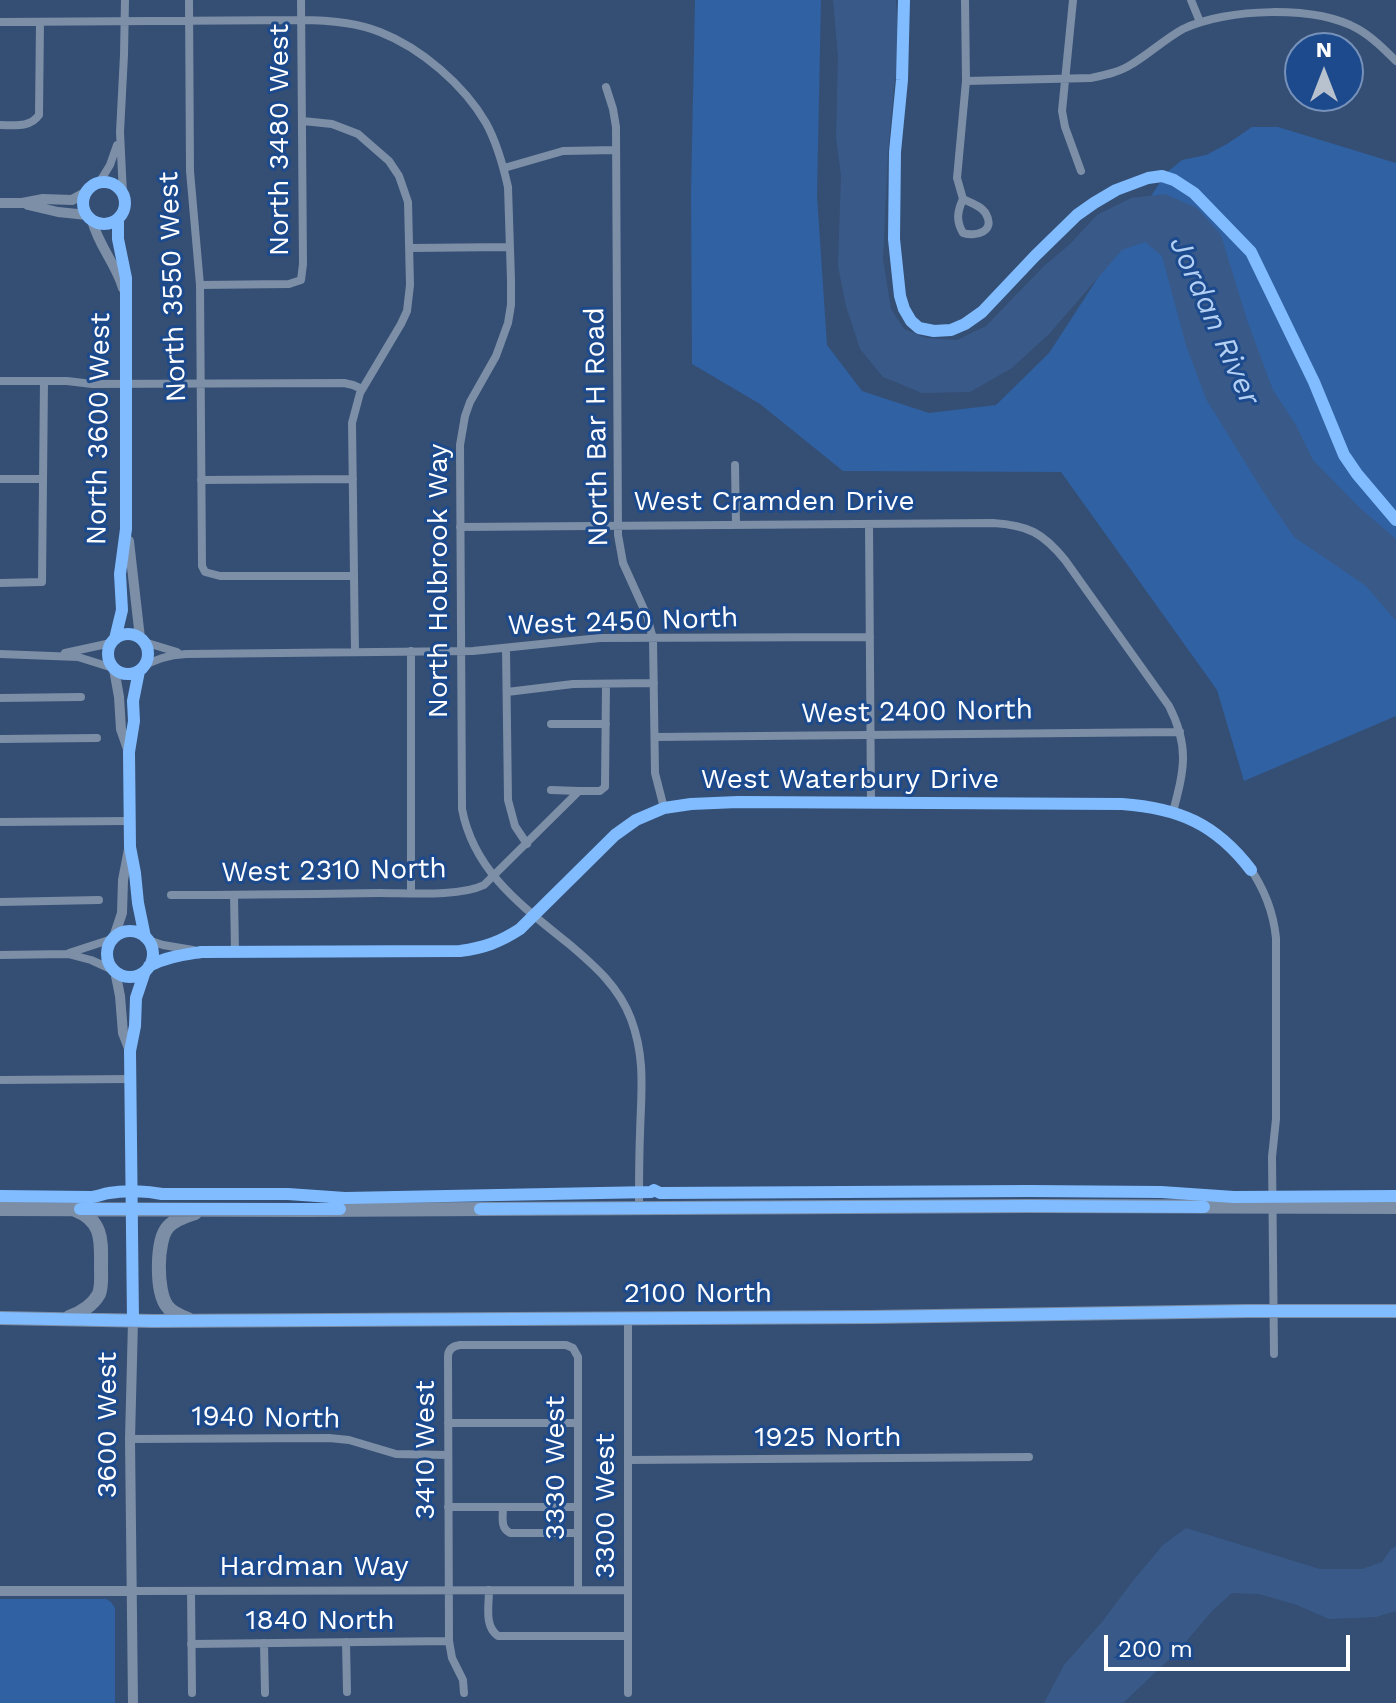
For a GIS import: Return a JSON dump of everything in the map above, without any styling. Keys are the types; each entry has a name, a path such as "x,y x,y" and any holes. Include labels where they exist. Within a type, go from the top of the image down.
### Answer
{"highway":[{"path":"0,1209 1396,1207"},
{"path":"61,1319 89,1306 101,1286 99,1232 88,1217 73,1209"},
{"path":"194,1321 176,1314 163,1301 160,1246 165,1231 175,1221 207,1210"},
{"name":"2100 North","path":"0,1318 194,1321 1396,1311"}],"street":[{"path":"22,203 105,224 118,219 125,208 120,132 125,0"},
{"name":"North 3550 West","path":"189,0 190,171 200,285 201,559 205,572 220,576 354,576"},
{"name":"North 3480 West","path":"200,285 289,284 301,280 301,0"},
{"path":"963,199 985,212 987,227 982,233 973,236 963,233 957,223 963,199 957,178 966,81 965,0"},
{"path":"1073,0 1063,119 1081,171"},
{"path":"1191,0 1200,22"},
{"path":"1281,0 1283,13"},
{"path":"966,81 1091,78 1117,72 1172,36 1200,22 1229,15 1311,14 1347,24 1375,41 1396,61"},
{"name":"North Holbrook Way","path":"0,22 327,20 363,27 381,32 419,52 461,90 485,122 504,168 510,205 511,305 496,356 470,402 461,432 462,809 475,850 494,877 533,915 599,969 616,990 632,1021 641,1055 643,1080 639,1208"},
{"path":"0,125 28,124 35,121 40,111 40,22"},
{"name":"North Bar H Road","path":"606,87 615,118 616,150 619,548 647,616 653,639 655,773 664,808"},
{"path":"303,121 346,127 358,134 389,161 399,176 408,202 410,285 407,311 362,389 352,423 355,652"},
{"path":"99,183 114,155 120,132"},
{"path":"504,168 563,151 616,150"},
{"path":"0,203 72,200 99,183 113,184 123,194"},
{"path":"87,192 83,205 90,218"},
{"name":"North 3600 West","path":"90,218 120,278 125,298"},
{"name":"North 3600 West","path":"113,641 122,610 120,574 126,529 125,267 118,239 118,219"},
{"path":"410,248 510,247"},
{"path":"0,381 92,384 344,383 362,389"},
{"path":"0,583 42,582 44,381"},
{"path":"735,465 736,525"},
{"path":"0,479 43,479"},
{"path":"201,480 353,479"},
{"name":"West Cramden Drive","path":"460,527 993,523 1027,528 1039,534 1065,560 1169,706 1180,732"},
{"path":"869,524 871,804"},
{"name":"North 3600 West","path":"126,529 142,640"},
{"path":"52,655 85,650 125,634 135,635 147,647 148,657 141,669 133,701 129,821 138,903 152,953 136,998 130,1051"},
{"name":"West 2450 North","path":"141,669 163,657 186,654 460,651 575,640 870,637"},
{"name":"West 2450 North","path":"142,640 155,647 186,654"},
{"path":"113,641 108,653 119,697 121,729 129,752"},
{"path":"506,648 508,800 515,826 527,844"},
{"path":"411,651 411,893"},
{"path":"0,654 78,657 128,674 141,669"},
{"path":"507,692 573,684 654,683"},
{"path":"551,790 603,789 606,784 606,684"},
{"path":"0,698 81,697"},
{"path":"551,724 606,724"},
{"path":"1173,812 1183,767 1184,748 1180,732"},
{"name":"West 2400 North","path":"655,737 1180,732"},
{"path":"0,739 97,738"},
{"path":"494,877 579,791"},
{"name":"West Waterbury Drive","path":"147,969 159,960 201,952 460,951 484,948 520,929 615,835 636,820 664,808 738,802 1122,804 1173,812 1208,827 1235,850 1258,880 1274,921 1274,1354"},
{"path":"0,822 129,821"},
{"path":"130,847 123,880 122,913 107,952 120,996 123,1033 130,1051"},
{"name":"West 2310 North","path":"171,895 462,891 476,889 494,877"},
{"path":"234,895 235,951"},
{"path":"0,902 99,900"},
{"path":"68,954 123,932 137,932 146,939"},
{"name":"West Waterbury Drive","path":"146,939 201,952"},
{"path":"0,955 68,954 132,977 147,969"},
{"name":"3600 West","path":"130,1051 133,1703"},
{"path":"0,1080 131,1079"},
{"name":"3300 West","path":"628,1318 628,1693"},
{"name":"3330 West","path":"450,1349 460,1345 566,1345 573,1348 578,1357 578,1590"},
{"name":"3410 West","path":"450,1349 449,1641 452,1658 463,1680 464,1693"},
{"path":"448,1423 578,1423"},
{"name":"1940 North","path":"130,1439 339,1439 396,1454 448,1455"},
{"name":"1925 North","path":"628,1460 1029,1457"},
{"path":"448,1507 578,1507"},
{"path":"503,1507 503,1525 505,1531 510,1533 578,1533"},
{"path":"489,1590 489,1624 495,1634 502,1637 628,1636"},
{"name":"Hardman Way","path":"0,1591 628,1590"},
{"path":"191,1591 192,1693"},
{"name":"1840 North","path":"191,1644 449,1641"},
{"path":"346,1642 347,1692"},
{"path":"264,1643 265,1693"}],"shaded area":[{"path":"695,0 821,0 817,196 827,345 862,391 929,413 996,405 1049,353 1166,173 1182,160 1206,155 1252,127 1278,127 1396,163 1396,716 1244,781 1217,690 1061,472 843,471 760,404 692,364 691,192"},
{"path":"0,1599 106,1599 115,1608 115,1703 0,1703"}],"water":[{"name":"Jordan River","path":"833,0 896,0 899,62 888,152 883,259 891,309 904,329 926,338 957,340 986,326 1097,215 1131,198 1165,194 1197,208 1221,235 1273,390 1296,425 1313,460 1396,539 1396,621 1366,586 1294,537 1264,493 1206,399 1186,345 1162,256 1145,242 1122,250 1049,334 1012,368 970,392 922,393 883,377 860,349 846,306 838,266 841,176 836,138 838,57"},
{"path":"1186,1528 1320,1569 1362,1569 1382,1562 1396,1546 1396,1611 1376,1617 1329,1619 1297,1605 1259,1594 1232,1593 1178,1651 1123,1703 1044,1703 1064,1665 1163,1545"}],"cycle path":[{"path":"904,0 902,80 895,152 894,239 900,296 911,321 919,328 934,331 951,330 965,324 982,312 1077,215 1094,203 1116,190 1148,178 1162,176 1174,180 1194,193 1251,252 1314,382 1344,455 1396,520"},
{"path":"104,182 119,188 125,203 119,218 104,224 89,218 83,203 89,188 104,182"},
{"path":"115,639 122,610 120,574 126,529 126,278 118,239 118,219"},
{"path":"128,634 142,640 148,654 142,668 128,674 114,668 108,654 114,640 128,634"},
{"path":"139,671 129,752 130,847 145,937"},
{"path":"149,966 168,958 201,952 460,951 484,946 520,929 615,835 636,820 664,808 691,804 1142,806 1195,821 1224,841 1251,870"},
{"path":"130,931 146,938 153,954 146,970 130,977 114,970 107,954 114,938 130,931"},
{"path":"133,1321 130,1051 136,998 145,971"},
{"path":"0,1196 90,1197 129,1191 345,1198 654,1190 660,1193 1029,1191 1161,1192 1234,1197 1396,1196"},
{"path":"480,1209 1204,1207"},
{"path":"80,1209 340,1209"},
{"path":"0,1318 153,1321 1396,1311"}]}
